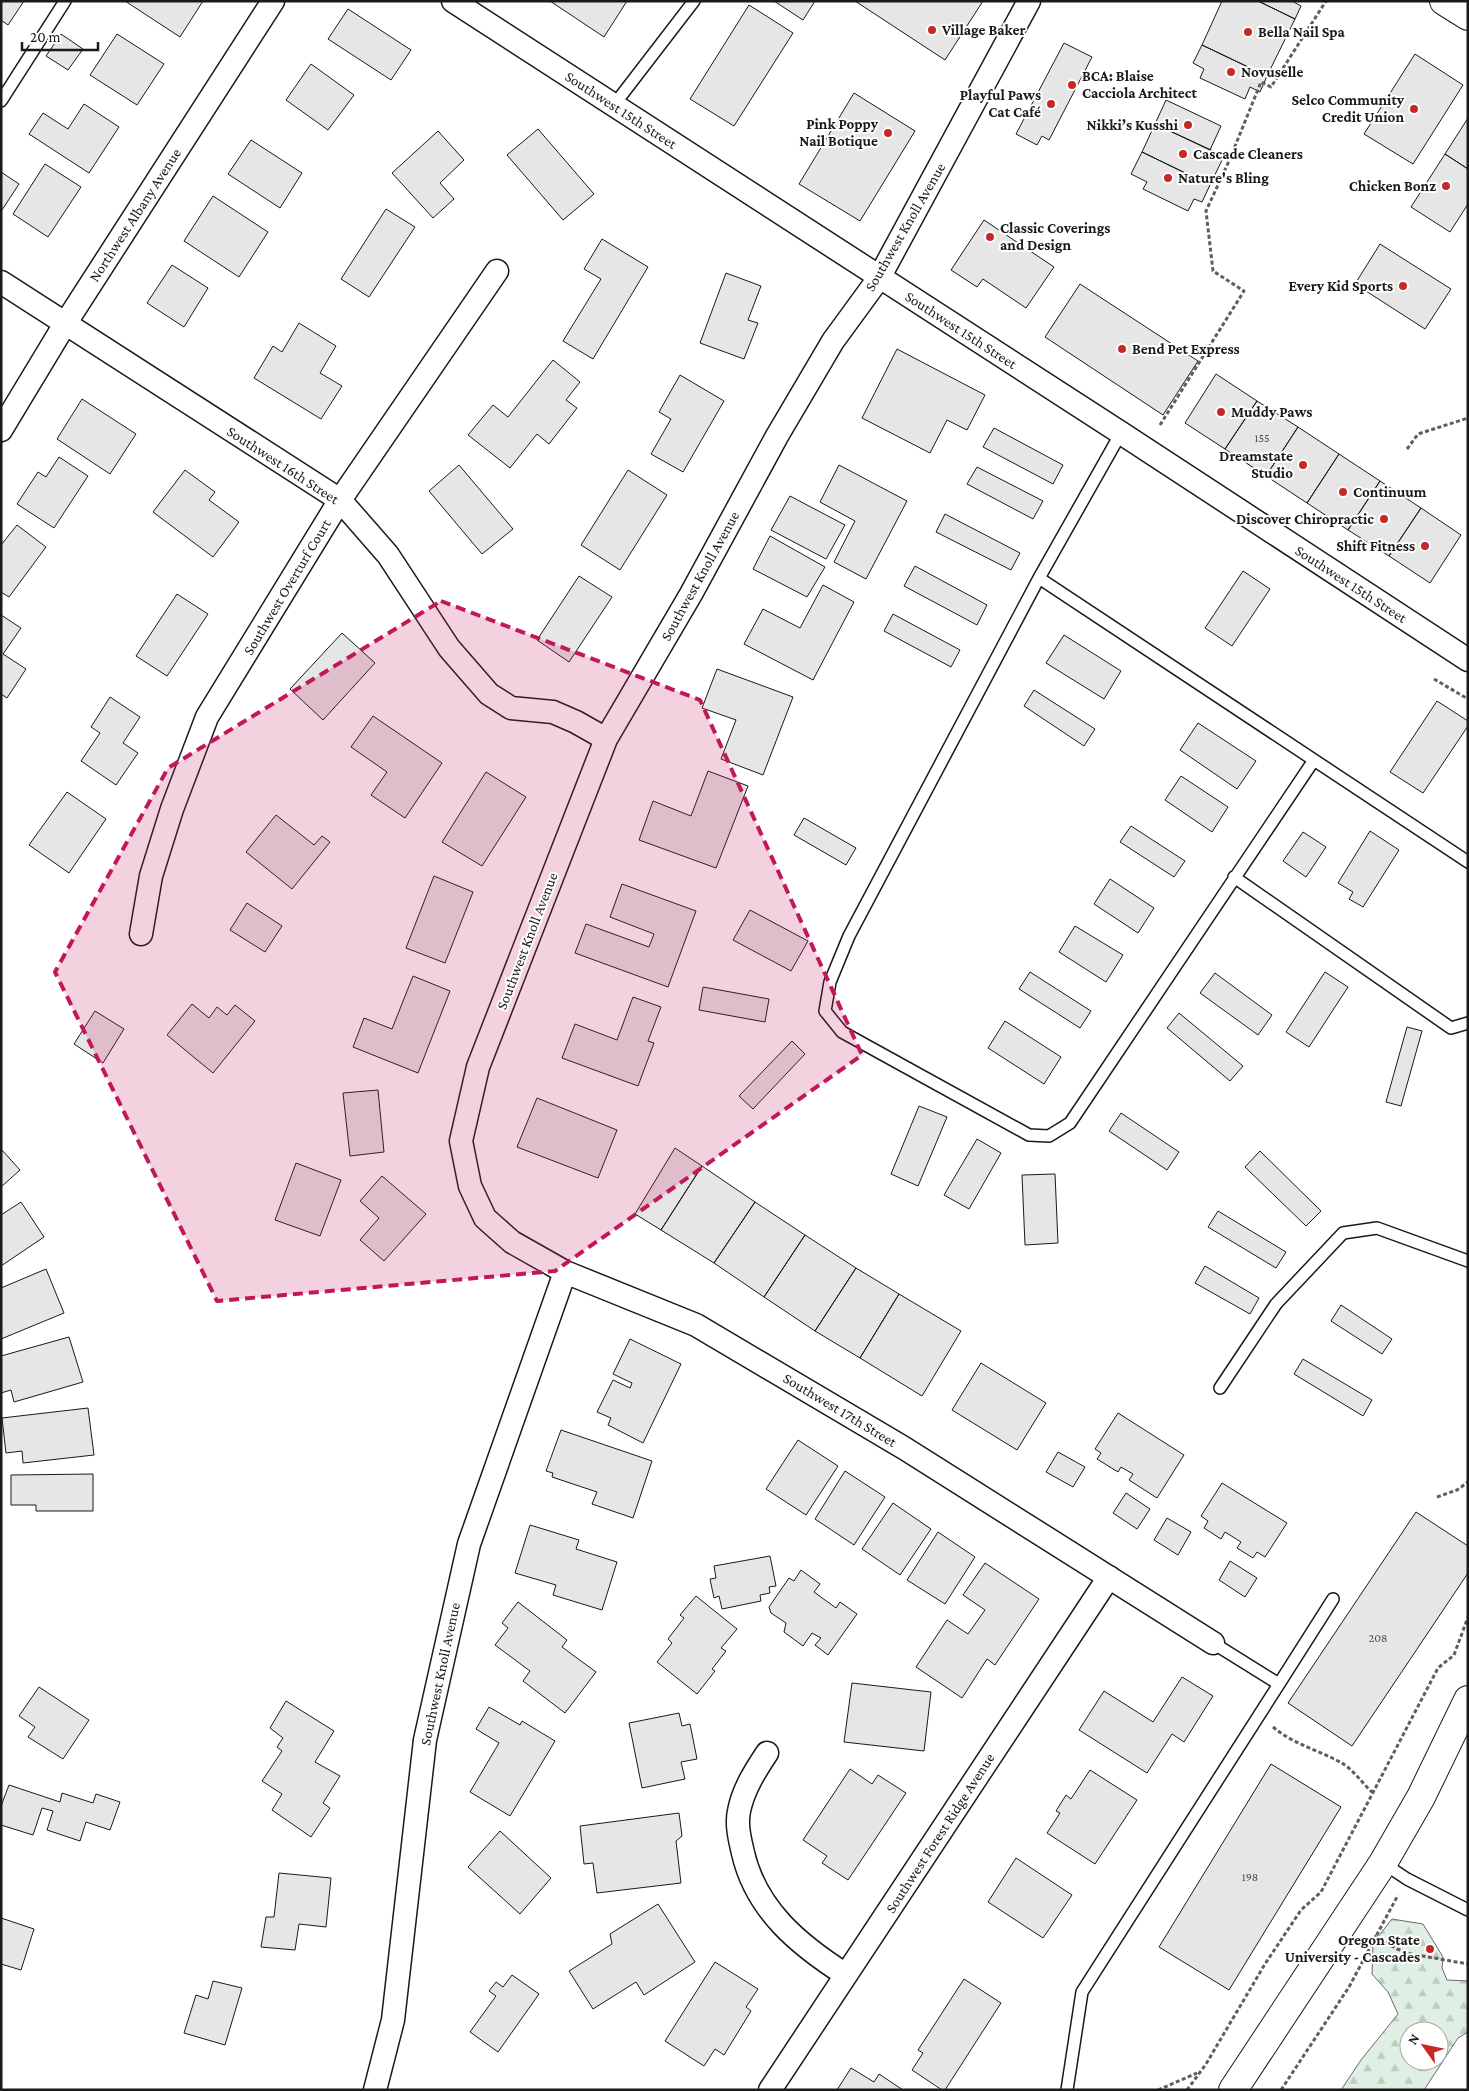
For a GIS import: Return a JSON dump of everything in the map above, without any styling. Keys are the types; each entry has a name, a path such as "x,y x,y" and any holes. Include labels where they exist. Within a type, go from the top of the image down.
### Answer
{"street":[{"name":"Northwest Albany Avenue","path":"1,430 65,324 273,1"},
{"name":"Southwest 15th Street","path":"453,1 1468,660"},
{"name":"Southwest Knoll Avenue","path":"470,1186 461,1141 478,1067 606,740 691,594 786,420 833,341 879,278 1028,1"},
{"path":"1444,1 1468,16"},
{"name":"Southwest Overturf Court","path":"141,934 151,876 172,809 208,718 340,500 497,271"},
{"name":"Southwest 16th Street","path":"1,282 340,500 388,555 449,648 489,694 511,708 553,712 576,722 606,740"},
{"name":"Southwest 17th Street","path":"470,1186 485,1218 512,1242 566,1272 696,1325 904,1448 1213,1643"},
{"name":"Southwest Knoll Avenue","path":"375,2090 393,2020 424,1740 469,1544 566,1272"},
{"name":"Southwest Forest Ridge Avenue","path":"770,2090 1109,1577"},
{"path":"1234,2090 1383,1863 1421,1797 1468,1700"},
{"path":"767,1753 749,1783 738,1813 741,1846 748,1870 760,1897 782,1926 802,1945 846,1975"}],"lane":[{"path":"1,101 65,1"},
{"path":"614,105 694,1"},
{"path":"1121,433 1039,578 850,936 830,982 825,1011 842,1032 1029,1135 1049,1136 1070,1123 1314,760"},
{"path":"1039,578 1468,862"},
{"path":"1234,877 1451,1028 1468,1023"},
{"path":"1220,1388 1276,1304 1343,1233 1377,1228 1468,1261"},
{"path":"1067,2090 1082,1992 1333,1599"},
{"path":"1213,1643 1278,1684"},
{"path":"1383,1863 1407,1879 1468,1910"}],"path":[{"path":"1160,426 1244,291 1213,271 1206,211 1229,161 1261,82 1272,87 1326,1"},
{"path":"1407,449 1418,434 1468,418"},
{"path":"1434,679 1468,699"},
{"path":"1437,1497 1457,1490 1468,1482"},
{"path":"1187,2090 1206,2064 1265,1964 1301,1910 1321,1892 1438,1668 1454,1655 1468,1617"},
{"path":"1258,1715 1281,1734 1342,1763 1372,1792"},
{"path":"1281,2090 1349,1987 1374,1936 1407,1879"},
{"path":"1374,1936 1397,1949 1411,1954 1468,1964"},
{"path":"1158,2090 1197,2073"}],"highlighted area":[{"path":"441,601 700,700 862,1055 555,1271 217,1301 55,972 168,768"}],"green space":[{"path":"1392,1919 1423,1924 1443,1957 1442,1968 1447,1980 1468,1981 1468,2032 1458,2038 1449,2052 1449,2021 1399,2021 1399,2071 1436,2071 1424,2090 1341,2090 1361,2060 1398,2014 1388,1992 1372,1974 1373,1943"}],"building":[{"path":"1,1 24,1 8,25 1,20"},
{"path":"125,1 203,1 180,37"},
{"path":"550,1 627,1 604,37"},
{"path":"774,1 815,1 803,20"},
{"name":"Village Baker","path":"855,1 983,1 945,60"},
{"name":"Bella Nail Spa","path":"1222,1 1258,1 1295,19 1267,76 1202,45"},
{"path":"1258,1 1292,1 1301,6 1295,19"},
{"path":"749,5 793,33 734,126 690,99"},
{"path":"348,9 411,50 391,80 328,39"},
{"path":"61,34 83,49 68,70 46,56"},
{"path":"117,34 164,64 137,105 90,75"},
{"path":"1064,43 1092,57 1049,140 1042,136 1037,145 1016,134"},
{"name":"Novuselle","path":"1202,45 1267,76 1260,92 1250,87 1245,99 1200,78 1204,69 1193,63"},
{"name":"Selco Community Credit Union","path":"1415,54 1463,85 1413,164 1364,134"},
{"path":"311,64 354,95 328,130 286,100"},
{"path":"854,93 915,131 860,221 799,184"},
{"name":"Nikki’s Kusshi","path":"1166,100 1221,126 1210,150 1155,124"},
{"path":"84,104 119,127 89,173 29,134 43,113 68,129"},
{"path":"1468,118 1468,169 1445,154"},
{"name":"Cascade Cleaners","path":"1155,124 1224,156 1210,185 1142,152"},
{"path":"538,129 594,194 563,220 507,155"},
{"path":"438,131 464,160 440,183 454,199 433,218 392,173"},
{"path":"251,140 302,173 280,208 228,174"},
{"name":"Nature's Bling","path":"1142,152 1210,185 1202,202 1194,199 1188,211 1143,189 1147,182 1131,174"},
{"name":"Chicken Bonz","path":"1445,154 1468,169 1468,204 1450,232 1411,207"},
{"path":"45,164 81,187 48,237 13,214"},
{"path":"1,172 19,184 2,210 1,209"},
{"path":"213,196 268,232 239,277 184,241"},
{"path":"386,209 415,227 369,297 341,279"},
{"path":"984,220 1054,267 1026,308 983,279 977,287 951,270"},
{"path":"602,239 648,267 593,359 563,341 601,279 584,269"},
{"name":"Every Kid Sports","path":"1380,244 1451,289 1425,329 1355,284"},
{"path":"172,265 208,288 184,327 147,303"},
{"path":"726,273 761,286 748,320 758,323 744,359 700,343"},
{"name":"Bend Pet Express","path":"1080,284 1198,361 1163,415 1045,337"},
{"path":"299,323 336,346 320,373 342,386 321,419 254,378 273,346 282,352"},
{"path":"897,349 985,395 967,430 947,420 930,453 862,418"},
{"path":"553,360 580,382 566,400 577,408 549,444 537,434 510,468 468,435 493,405 508,417"},
{"name":"Muddy Paws","path":"1216,374 1257,401 1225,449 1185,423"},
{"path":"680,375 724,401 683,472 651,454 671,419 659,412"},
{"path":"82,399 136,434 110,474 57,439"},
{"path":"1257,401 1298,427 1266,476 1225,449"},
{"name":"Dreamstate Studio","path":"1298,427 1339,454 1307,503 1266,476"},
{"path":"994,428 1063,465 1053,484 983,447"},
{"name":"Continuum","path":"1339,454 1380,481 1348,530 1307,503"},
{"path":"59,457 88,476 54,528 17,504 38,472 46,477"},
{"path":"459,465 513,529 482,554 429,491"},
{"path":"839,465 907,501 866,579 834,562 855,521 820,502"},
{"path":"977,467 1043,501 1033,519 967,484"},
{"path":"185,470 215,492 209,500 239,522 213,557 153,512"},
{"path":"628,470 667,495 620,570 581,545"},
{"name":"Discover Chiropractic","path":"1380,481 1421,508 1389,556 1348,530"},
{"path":"790,496 845,525 826,559 771,530"},
{"name":"Shift Fitness","path":"1421,508 1461,535 1430,583 1389,556"},
{"path":"945,514 1020,553 1011,570 936,532"},
{"path":"17,525 46,547 9,597 1,592 1,545"},
{"path":"770,536 825,567 807,597 753,569"},
{"path":"915,566 987,605 977,625 904,586"},
{"path":"1243,571 1270,589 1232,646 1205,628"},
{"path":"579,576 612,597 569,662 537,640"},
{"path":"823,585 854,602 813,680 744,644 763,609 800,628"},
{"path":"177,594 208,614 167,676 136,656"},
{"path":"893,614 960,650 951,667 884,631"},
{"path":"1,615 21,628 3,654 26,669 7,698 1,694"},
{"path":"342,633 375,663 323,720 290,689"},
{"path":"1064,635 1121,671 1104,699 1046,663"},
{"path":"717,669 793,697 763,775 721,759 736,720 702,708"},
{"path":"1034,690 1095,729 1084,746 1024,706"},
{"path":"110,697 140,717 123,743 138,753 116,785 81,761 100,733 91,727"},
{"path":"1437,701 1468,721 1468,726 1423,793 1390,772"},
{"path":"373,716 442,763 405,818 371,795 387,772 351,747"},
{"path":"1198,723 1256,761 1237,789 1180,750"},
{"path":"708,771 748,786 716,868 639,840 653,801 691,816"},
{"path":"486,772 526,797 482,866 442,842"},
{"path":"1181,776 1228,807 1212,832 1165,800"},
{"path":"67,792 106,819 69,873 29,845"},
{"path":"276,815 314,845 322,836 330,842 292,889 246,852"},
{"path":"804,818 856,848 846,865 794,835"},
{"path":"1131,826 1185,861 1174,877 1120,842"},
{"path":"1370,831 1399,850 1363,907 1349,899 1353,892 1338,883"},
{"path":"1303,832 1326,847 1306,877 1283,861"},
{"path":"434,876 473,892 445,963 406,948"},
{"path":"1110,879 1154,908 1138,933 1094,904"},
{"path":"622,884 696,911 668,987 575,953 586,924 649,947 654,934 610,917"},
{"path":"247,903 282,926 265,952 230,930"},
{"path":"750,910 808,941 791,971 733,940"},
{"path":"1075,926 1123,955 1106,982 1059,952"},
{"path":"1030,972 1091,1011 1080,1028 1019,989"},
{"path":"1325,972 1348,987 1309,1047 1286,1032"},
{"path":"1215,973 1272,1015 1258,1035 1200,993"},
{"path":"413,976 450,991 418,1073 353,1047 364,1018 392,1029"},
{"path":"703,987 769,999 765,1022 699,1010"},
{"path":"633,997 661,1007 648,1041 654,1043 638,1086 562,1058 575,1024 617,1040"},
{"path":"192,1004 209,1018 217,1007 227,1015 235,1005 255,1021 213,1073 167,1035"},
{"path":"95,1011 124,1029 103,1063 74,1044"},
{"path":"1179,1013 1243,1066 1230,1081 1167,1028"},
{"path":"1005,1021 1061,1057 1044,1084 988,1048"},
{"path":"1407,1027 1422,1031 1401,1106 1386,1102"},
{"path":"792,1041 805,1054 753,1109 739,1096"},
{"path":"378,1090 384,1152 350,1156 343,1093"},
{"path":"537,1098 617,1130 598,1178 517,1147"},
{"path":"919,1106 947,1117 918,1186 891,1174"},
{"path":"1121,1113 1179,1152 1167,1170 1109,1131"},
{"path":"977,1139 1001,1153 969,1209 944,1195"},
{"path":"675,1148 702,1166 661,1230 635,1214"},
{"path":"1,1149 20,1170 1,1187"},
{"path":"1260,1151 1321,1211 1306,1226 1245,1167"},
{"path":"296,1163 341,1180 320,1236 275,1220"},
{"path":"702,1166 755,1202 714,1263 661,1230"},
{"path":"1055,1174 1058,1243 1025,1245 1022,1175"},
{"path":"382,1176 426,1214 384,1261 360,1240 379,1218 360,1201"},
{"path":"21,1202 44,1237 1,1266 1,1215"},
{"path":"755,1202 805,1235 764,1297 714,1263"},
{"path":"1218,1211 1286,1252 1276,1268 1208,1227"},
{"path":"805,1235 856,1268 815,1331 764,1297"},
{"path":"1205,1266 1259,1298 1250,1314 1195,1283"},
{"path":"856,1268 899,1294 860,1358 815,1331"},
{"path":"46,1269 64,1313 1,1339 1,1288"},
{"path":"899,1294 961,1331 922,1396 860,1358"},
{"path":"1341,1305 1392,1339 1382,1354 1331,1321"},
{"path":"69,1337 83,1382 14,1402 11,1390 1,1393 1,1356"},
{"path":"630,1339 681,1364 643,1443 608,1425 611,1418 597,1412 613,1380 630,1388 632,1383 613,1374"},
{"path":"1303,1359 1372,1400 1363,1416 1294,1374"},
{"path":"981,1363 1046,1403 1017,1450 952,1410"},
{"path":"88,1408 94,1455 23,1463 22,1451 6,1453 2,1418"},
{"path":"1118,1413 1184,1455 1157,1498 1129,1480 1133,1474 1121,1467 1118,1472 1097,1459 1101,1453 1095,1449"},
{"path":"561,1430 652,1461 633,1518 592,1504 597,1492 552,1477 553,1473 546,1471"},
{"path":"798,1440 838,1466 806,1515 766,1489"},
{"path":"1058,1452 1085,1467 1073,1487 1046,1472"},
{"path":"845,1471 885,1497 854,1545 815,1519"},
{"path":"93,1474 93,1511 36,1511 36,1505 11,1505 11,1475"},
{"path":"1222,1483 1287,1523 1265,1557 1257,1552 1253,1558 1237,1548 1241,1542 1225,1532 1221,1539 1204,1528 1208,1521 1201,1516"},
{"path":"1126,1493 1150,1509 1137,1529 1113,1513"},
{"path":"893,1503 931,1529 900,1575 862,1549"},
{"path":"1416,1512 1468,1546 1468,1573 1352,1746 1288,1703"},
{"path":"1167,1518 1191,1532 1178,1555 1154,1540"},
{"path":"530,1525 579,1540 576,1549 617,1562 602,1610 553,1595 556,1585 515,1573"},
{"path":"938,1532 975,1557 945,1604 907,1580"},
{"path":"770,1556 776,1586 769,1587 770,1593 760,1595 761,1601 722,1609 719,1596 714,1598 710,1579 716,1578 714,1566"},
{"path":"1230,1561 1257,1578 1245,1597 1219,1580"},
{"path":"985,1563 1039,1599 995,1665 987,1659 962,1698 916,1667 947,1620 968,1634 985,1610 963,1595"},
{"path":"801,1570 820,1584 814,1592 836,1608 840,1602 857,1614 828,1655 815,1645 821,1638 812,1633 803,1646 784,1632 786,1623 771,1613 769,1607 789,1578 794,1581"},
{"path":"696,1596 737,1629 721,1648 726,1651 712,1669 715,1671 697,1694 657,1662 672,1643 668,1639 684,1618 680,1615"},
{"path":"518,1602 567,1640 562,1647 596,1672 565,1713 523,1681 530,1671 495,1645 508,1628 502,1623"},
{"path":"1182,1677 1213,1696 1184,1742 1172,1734 1147,1773 1079,1730 1104,1691 1153,1722"},
{"path":"852,1683 931,1692 924,1751 844,1742"},
{"path":"39,1687 89,1720 63,1759 28,1737 35,1727 19,1716"},
{"path":"286,1701 334,1731 315,1762 340,1776 323,1803 330,1808 311,1837 272,1810 282,1794 262,1781 282,1751 277,1747 283,1738 270,1728"},
{"path":"489,1707 520,1725 522,1721 555,1741 510,1816 470,1792 499,1743 476,1729"},
{"path":"679,1713 682,1726 690,1724 697,1759 681,1762 685,1779 642,1788 629,1723"},
{"path":"1271,1764 1341,1807 1229,1990 1159,1947"},
{"path":"850,1769 872,1784 878,1775 906,1793 848,1880 822,1863 827,1856 803,1840"},
{"path":"1090,1770 1137,1800 1095,1864 1047,1833 1060,1813 1056,1811 1066,1795 1071,1799"},
{"path":"9,1785 60,1802 62,1793 93,1803 96,1794 120,1802 110,1830 86,1822 80,1841 47,1830 53,1811 42,1808 33,1835 1,1825 1,1806"},
{"path":"679,1813 682,1836 676,1841 681,1883 597,1893 593,1863 584,1864 580,1826"},
{"path":"500,1831 551,1878 520,1914 468,1867"},
{"path":"1016,1858 1072,1895 1043,1938 988,1902"},
{"path":"279,1873 331,1878 326,1927 299,1924 295,1950 261,1947 266,1917 274,1917"},
{"path":"658,1904 695,1962 644,1995 636,1982 593,2009 569,1971 612,1944 610,1934"},
{"path":"1,1918 34,1929 21,1970 1,1964"},
{"path":"715,1962 758,1989 746,2007 751,2011 724,2055 715,2049 704,2066 665,2041"},
{"path":"512,1975 539,1994 498,2052 470,2032 496,1996 489,1991 496,1982 503,1987"},
{"path":"964,1979 1001,2003 945,2090 942,2090 912,2070 923,2053 918,2050"},
{"path":"213,1981 242,1988 225,2045 184,2033 196,1995 208,1999"},
{"path":"851,2068 874,2082 879,2074 903,2090 837,2090"}],"place":[{"name":"Village Baker","path":"932,30"},
{"name":"Bella Nail Spa","path":"1248,32"},
{"name":"Novuselle","path":"1231,72"},
{"name":"BCA: Blaise Cacciola Architect","path":"1072,85"},
{"name":"Playful Paws Cat Café","path":"1051,104"},
{"name":"Selco Community Credit Union","path":"1414,109"},
{"name":"Nikki’s Kusshi","path":"1188,125"},
{"name":"Pink Poppy Nail Botique","path":"888,133"},
{"name":"Cascade Cleaners","path":"1183,154"},
{"name":"Nature's Bling","path":"1168,178"},
{"name":"Chicken Bonz","path":"1446,186"},
{"name":"Classic Coverings and Design","path":"990,237"},
{"name":"Every Kid Sports","path":"1403,286"},
{"name":"Bend Pet Express","path":"1122,349"},
{"name":"Muddy Paws","path":"1221,412"},
{"name":"Dreamstate Studio","path":"1303,465"},
{"name":"Continuum","path":"1343,492"},
{"name":"Discover Chiropractic","path":"1384,519"},
{"name":"Shift Fitness","path":"1425,546"},
{"name":"Oregon State University - Cascades","path":"1430,1949"}]}
